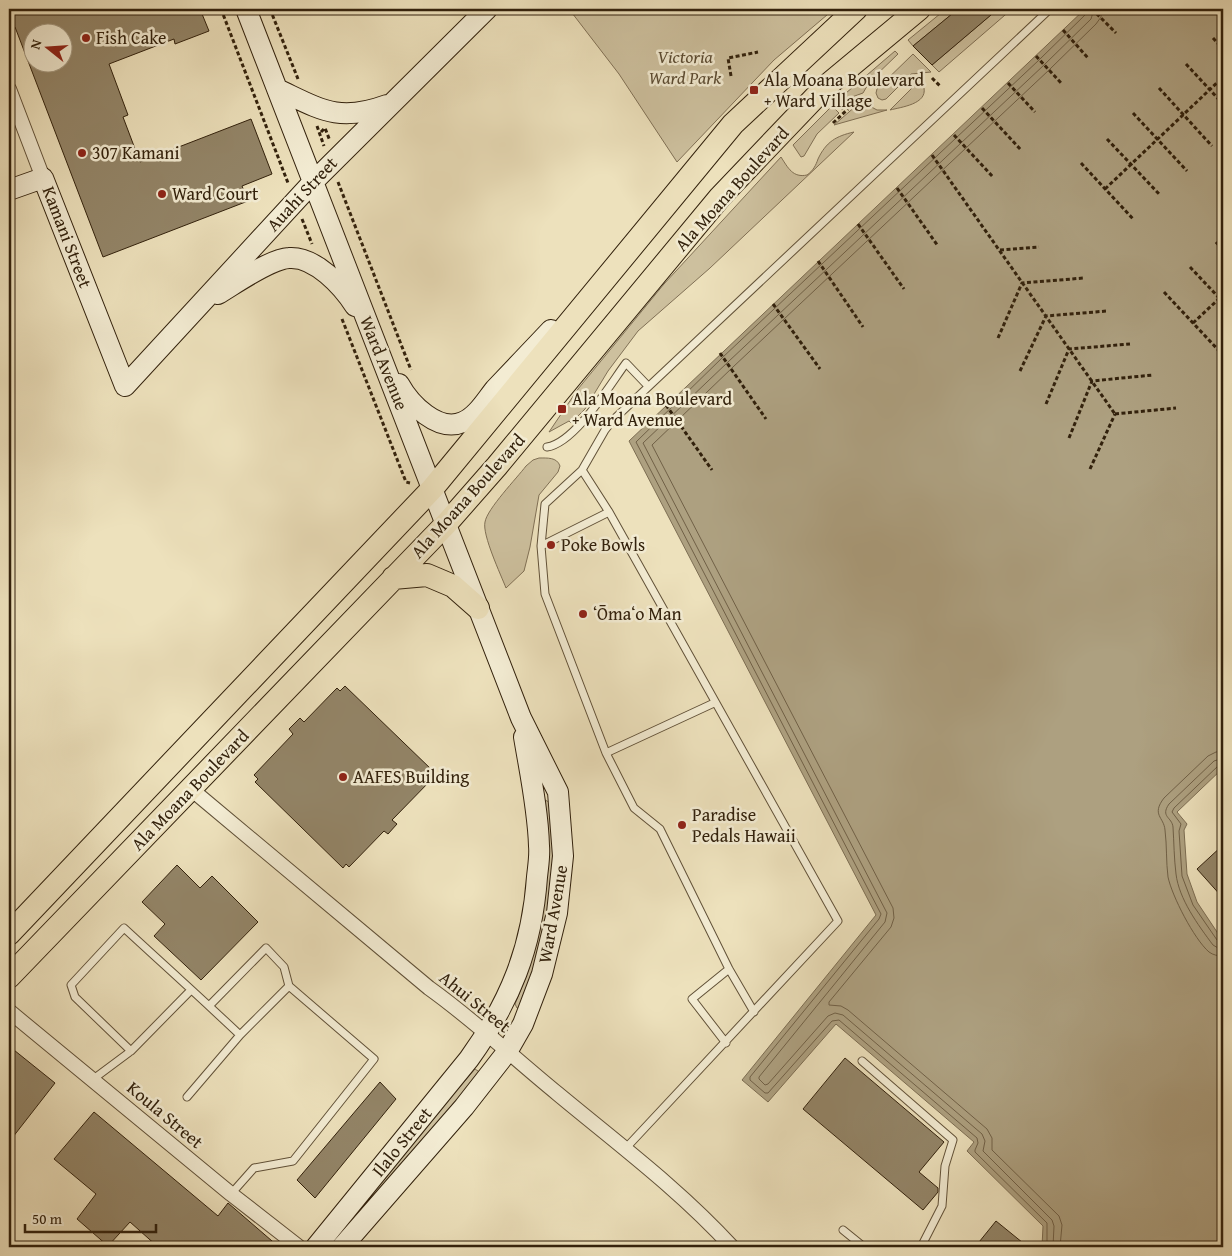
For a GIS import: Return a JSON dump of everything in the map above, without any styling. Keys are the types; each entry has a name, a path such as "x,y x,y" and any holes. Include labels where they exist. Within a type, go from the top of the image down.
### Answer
{"main road":[{"name":"Ala Moana Boulevard","path":"9,934 432,489 733,124 856,9"},
{"name":"Ala Moana Boulevard","path":"9,977 446,524 497,466 720,198 824,88 919,9"},
{"path":"393,578 427,575 452,586 478,608"}],"street":[{"name":"Ward Avenue","path":"246,9 521,718 558,792 563,856 557,913 542,974 523,1024 507,1052"},
{"name":"Auahi Street","path":"125,386 313,182 331,153 391,103 487,9"},
{"name":"Kamani Street","path":"9,89 125,386"},
{"path":"277,89 324,111 350,114 367,112 391,103"},
{"path":"9,190 44,178"},
{"path":"199,305 277,261 290,257 302,259 322,270 340,287 356,308 402,389 421,411 433,419 451,424 464,422 476,412 535,346 621,259"},
{"name":"Ward Avenue","path":"486,1035 518,975 536,902 539,847 534,799 521,718"},
{"name":"Ahui Street","path":"191,789 429,988 460,1010 486,1035 625,1149 699,1213 732,1247"},
{"name":"Koula Street","path":"9,1011 231,1194 299,1247"},
{"name":"Ilalo Street","path":"316,1247 469,1059 486,1035"},
{"name":"Ilalo Street","path":"342,1247 464,1107 507,1052"}],"lane":[{"path":"754,1012 729,969 660,829 634,808 606,753 545,594 541,546 545,504 582,470 607,427 648,386 1050,9"},
{"path":"547,447 556,445 570,435 626,363 648,386"},
{"path":"582,470 609,512 714,703 838,921 625,1149"},
{"path":"541,546 609,512"},
{"path":"606,753 714,703"},
{"path":"131,1051 75,997 71,985 124,928 240,1035"},
{"path":"209,1006 266,948 284,967 289,986 374,1059 293,1161 254,1168 231,1194"},
{"path":"726,1043 692,1000 729,969"},
{"path":"187,1098 240,1035 289,986"},
{"path":"92,1080 131,1051 191,990"},
{"path":"862,1061 953,1140 945,1166 942,1206 921,1247"},
{"path":"843,1230 864,1247"}],"path":[{"path":"270,9 308,103 331,153 412,371"},
{"path":"1092,9 1116,33"},
{"path":"1063,30 1088,58"},
{"path":"1213,38 1223,49"},
{"path":"731,76 728,58 758,52"},
{"path":"1036,56 1062,84"},
{"path":"1186,64 1223,104"},
{"path":"1105,189 1223,77"},
{"path":"932,78 941,87"},
{"path":"1008,83 1035,112"},
{"path":"1159,88 1212,146"},
{"path":"833,123 846,107 841,109"},
{"path":"982,108 1021,150"},
{"path":"1133,114 1187,171"},
{"path":"321,132 325,128 331,153"},
{"path":"954,134 992,177"},
{"path":"1106,139 1160,196"},
{"path":"932,155 1115,414"},
{"path":"1080,163 1134,220"},
{"path":"896,188 938,246"},
{"path":"858,224 904,289"},
{"path":"1216,242 1223,250"},
{"path":"999,250 1039,247"},
{"path":"818,261 864,327"},
{"path":"1190,267 1223,302"},
{"path":"1022,283 1084,278"},
{"path":"998,338 1022,283"},
{"path":"1164,292 1223,355"},
{"path":"1193,323 1223,295"},
{"path":"773,304 820,369"},
{"path":"1046,316 1107,311"},
{"path":"1020,371 1046,316"},
{"path":"1069,348 1130,344"},
{"path":"1046,404 1069,348"},
{"path":"720,353 766,419"},
{"path":"1092,381 1153,375"},
{"path":"1069,438 1092,381"},
{"path":"666,405 712,470"},
{"path":"1115,414 1176,408"},
{"path":"1090,469 1115,414"}],"green space":[{"name":"Victoria Ward Park","path":"569,9 834,9 774,60 677,162 619,74"},
{"path":"946,9 958,9 913,46 908,40"},
{"path":"998,9 1012,9 939,72 932,65"},
{"path":"895,51 898,54 870,81 863,93 852,97 843,104 839,99"},
{"path":"913,54 931,72 911,74 886,99 878,98 877,89"},
{"path":"919,84 924,88 922,98 913,104 890,110 913,87"},
{"path":"864,103 877,110 887,110 834,125 857,105"},
{"path":"832,106 839,113 817,134 804,156 801,157 793,145"},
{"path":"854,132 710,268 638,331 608,371 585,409 571,423 569,421 549,432 578,389 664,284 781,157 794,174 807,175 814,168 821,153 828,144 837,138"},
{"path":"539,458 557,461 560,466 558,472 539,495 524,571 506,588 486,536 485,522 496,502 526,466"},
{"path":"543,801 549,802 554,863 553,885 541,952 519,1008 517,1008 515,1004 525,979"},
{"path":"475,1069 481,1073 338,1241 332,1236"}],"water":[{"path":"1085,9 1223,9 1223,768 1177,812 1187,824 1184,830 1187,874 1197,902 1223,941 1223,1247 1042,1247 1043,1226 967,1151 974,1142 836,1024 768,1102 742,1080 876,915 629,441"}],"building":[{"path":"9,9 200,9 209,31 175,44 174,39 109,64 128,115 123,117 140,162 251,119 272,174 242,186 248,201 103,257 32,72 72,72 72,22 22,22 22,45 15,27 9,29"},
{"path":"958,9 998,9 932,65 913,46"},
{"name":"AAFES Building","path":"345,686 432,770 428,774 432,779 392,820 397,824 388,834 384,831 349,867 346,864 343,868 255,782 258,779 254,775 293,734 289,729 300,718 304,722 337,688 340,691"},
{"path":"1223,845 1223,898 1197,869"},
{"path":"177,865 200,888 212,876 258,922 201,980 154,936 165,924 142,902"},
{"path":"9,1046 55,1083 9,1142"},
{"path":"845,1058 944,1142 919,1172 938,1188 938,1192 923,1210 803,1109"},
{"path":"380,1082 396,1099 315,1198 297,1180"},
{"path":"94,1112 218,1216 228,1203 279,1247 158,1247 130,1222 108,1246 77,1219 96,1194 54,1159"},
{"path":"996,1221 1028,1247 975,1247"}],"place":[{"name":"Fish Cake","path":"86,38"},
{"name":"Ala Moana Boulevard + Ward Village","path":"754,90"},
{"name":"307 Kamani","path":"82,153"},
{"name":"Ward Court","path":"162,194"},
{"name":"Ala Moana Boulevard + Ward Avenue","path":"562,409"},
{"name":"Poke Bowls","path":"551,545"},
{"name":"ʻŌmaʻo Man","path":"583,614"},
{"name":"AAFES Building","path":"343,777"},
{"name":"Paradise Pedals Hawaii","path":"682,825"}]}
